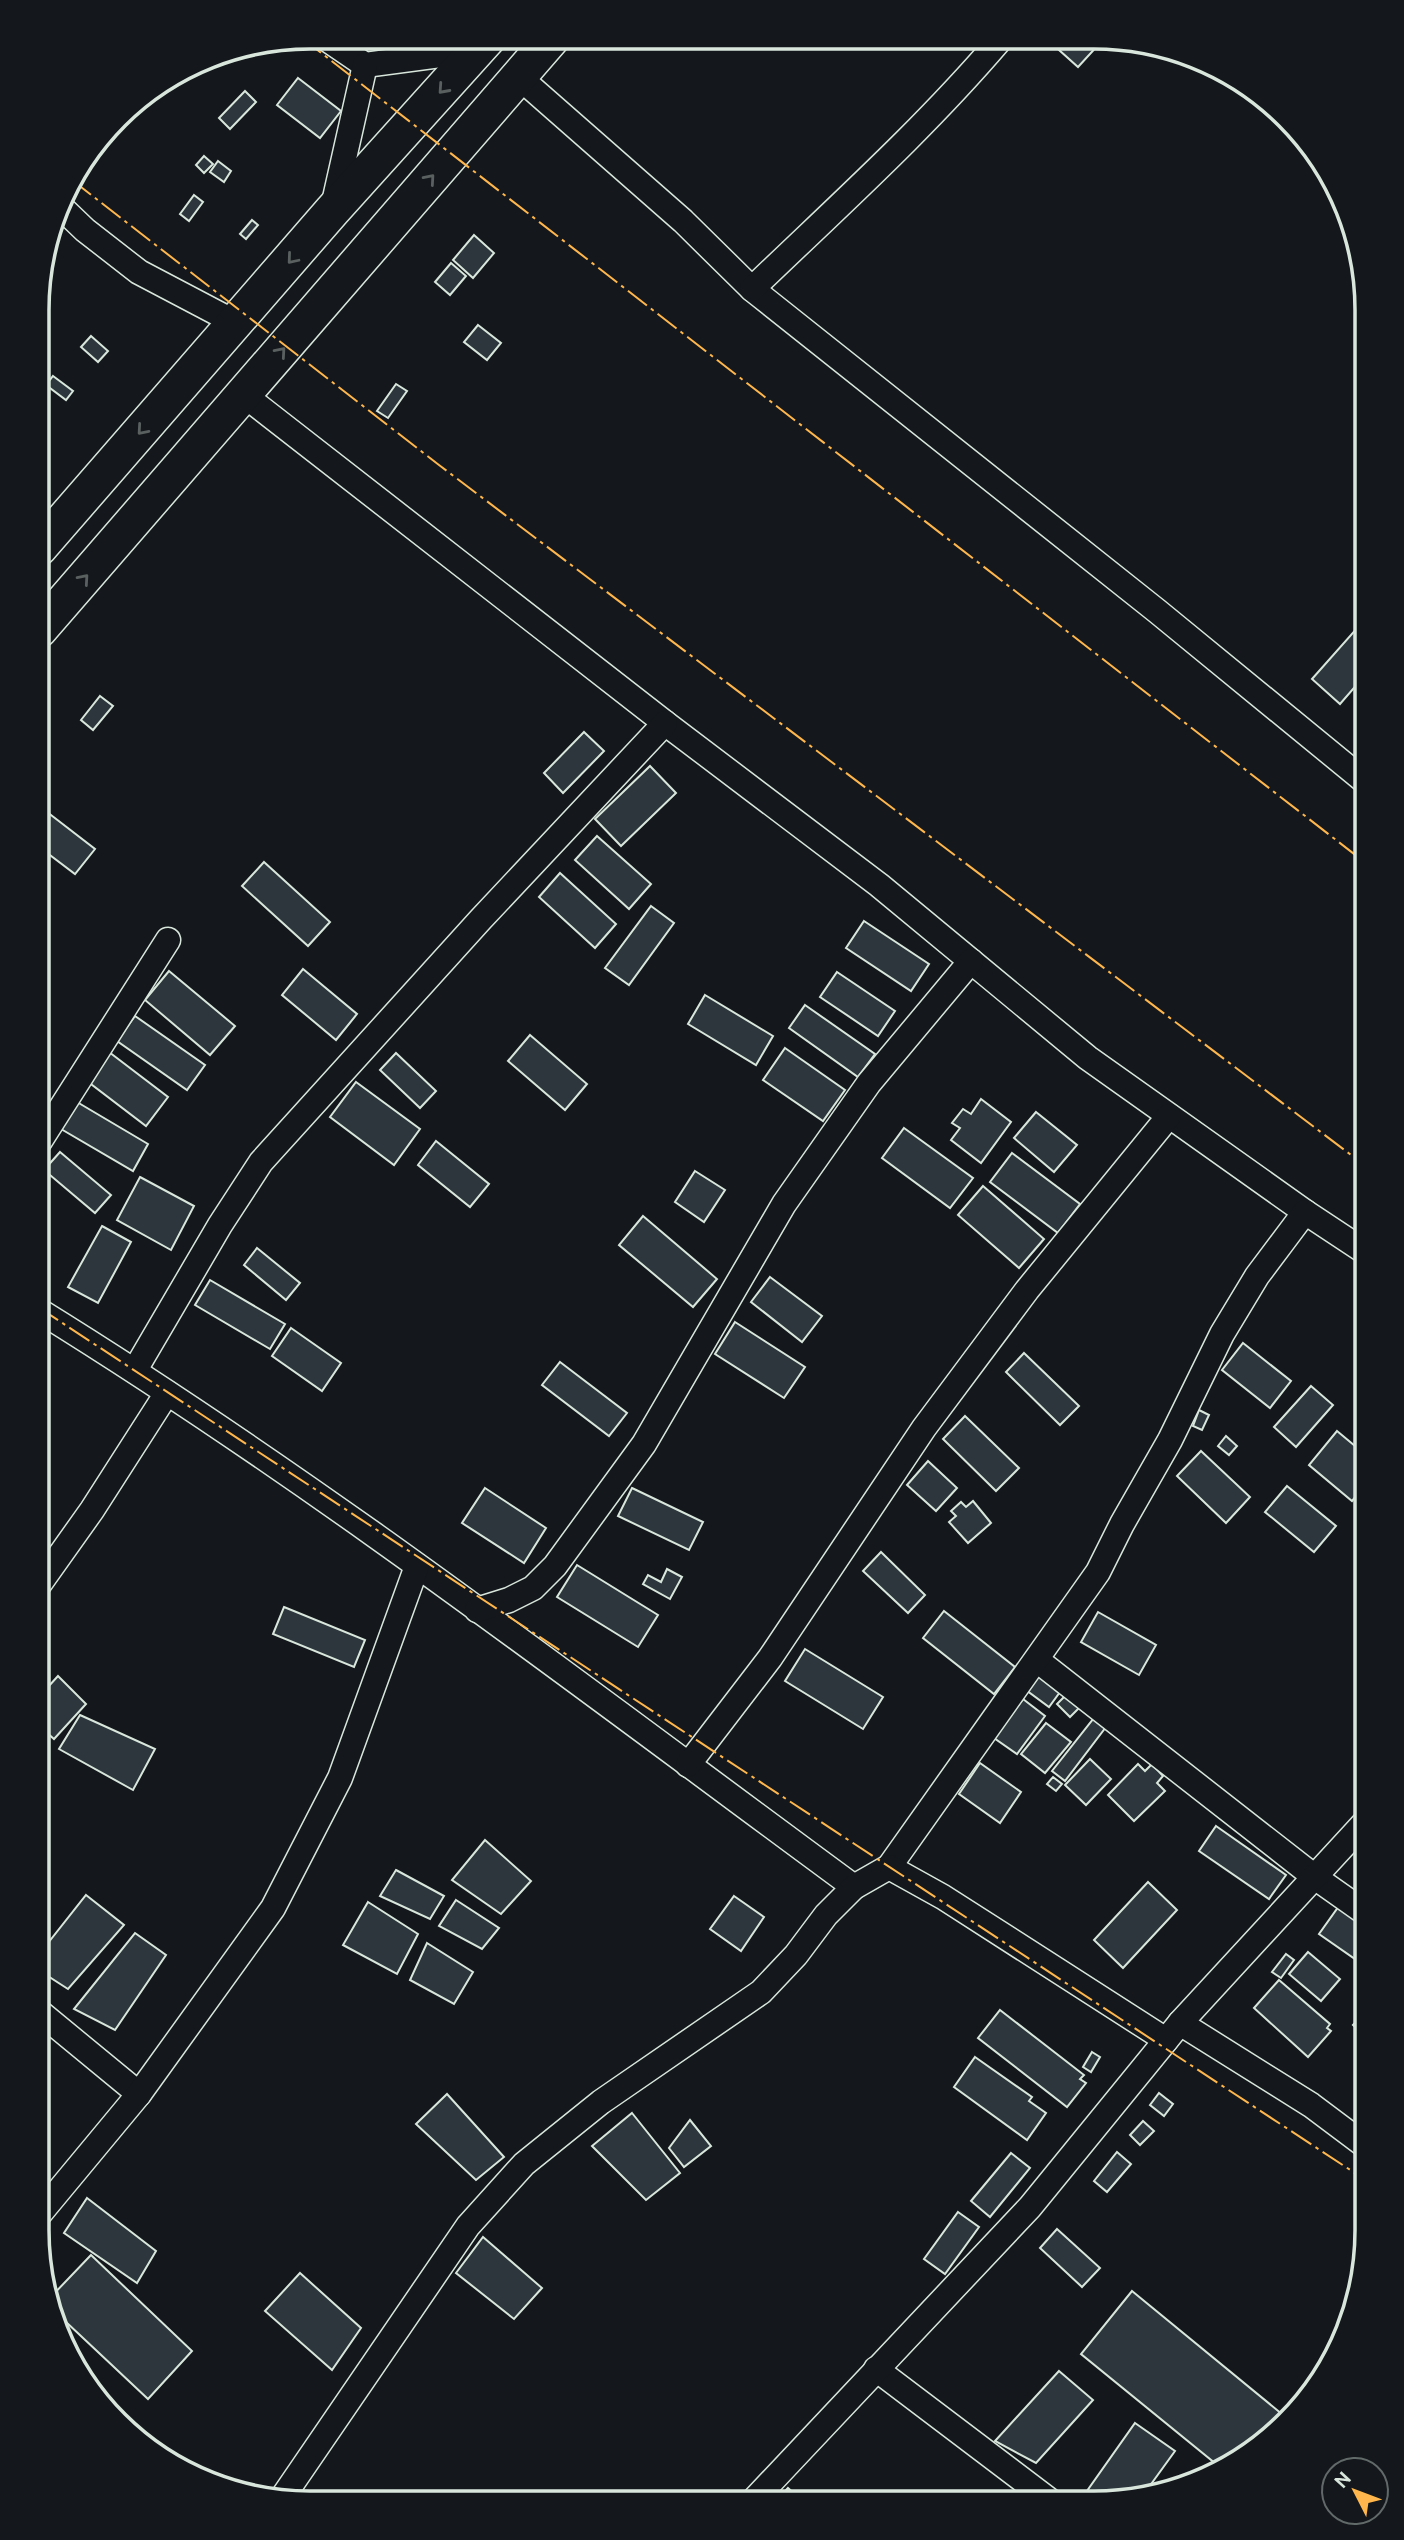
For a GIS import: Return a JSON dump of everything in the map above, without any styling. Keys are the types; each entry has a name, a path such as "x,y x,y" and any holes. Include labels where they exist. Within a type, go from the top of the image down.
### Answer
{"highway":[{"path":"49,537 332,211 478,49"},
{"path":"49,618 543,49"}],"street":[{"path":"342,49 365,65 455,49"},
{"path":"752,289 882,164 992,49"},
{"path":"332,211 365,65"},
{"path":"519,77 683,221 752,289 1157,611 1355,773"},
{"path":"68,213 139,272 236,323"},
{"path":"244,394 665,723 879,885 1087,1058 1305,1212 1355,1243"},
{"path":"135,1370 220,1225 261,1162 472,929 665,723"},
{"path":"49,1127 168,940"},
{"path":"477,1610 509,1600 533,1588 555,1566 644,1444 784,1204 869,1083 971,961"},
{"path":"688,1765 770,1658 948,1396 1027,1290 1169,1115"},
{"path":"288,2490 468,2226 524,2164 600,2102 761,1992 796,1955 826,1915 854,1887 889,1867 1098,1572 1170,1440 1222,1334 1257,1276 1305,1212"},
{"path":"49,1317 135,1370 417,1566 854,1887"},
{"path":"49,1569 92,1510 167,1392"},
{"path":"49,2203 139,2094 273,1908 340,1778 417,1566"},
{"path":"1037,1660 1355,1906"},
{"path":"762,2491 1030,2207 1173,2031 1355,1834"},
{"path":"889,1867 1173,2031 1311,2105 1355,2138"},
{"path":"49,2020 139,2094"},
{"path":"876,2369 1037,2491"}],"building":[{"path":"1058,49 1095,49 1078,67"},
{"path":"298,78 341,111 320,138 277,105"},
{"path":"245,91 256,102 230,129 219,118"},
{"path":"204,156 213,164 204,173 196,165"},
{"path":"218,161 231,171 224,182 210,172"},
{"path":"194,195 203,202 189,221 180,214"},
{"path":"252,220 258,225 246,239 240,234"},
{"path":"474,235 494,253 473,278 453,260"},
{"path":"451,263 466,276 450,295 435,282"},
{"path":"478,325 501,343 487,360 464,342"},
{"path":"91,336 108,351 98,362 81,347"},
{"path":"53,376 73,391 66,400 49,387"},
{"path":"396,384 407,391 388,418 377,411"},
{"path":"1355,630 1355,687 1340,704 1312,679"},
{"path":"100,696 113,706 93,730 81,720"},
{"path":"584,732 604,751 563,793 544,773"},
{"path":"650,766 676,793 621,846 595,819"},
{"path":"49,813 95,849 75,874 49,854"},
{"path":"597,836 651,884 629,909 575,860"},
{"path":"264,862 330,922 308,946 242,886"},
{"path":"560,873 616,924 595,948 539,897"},
{"path":"651,906 674,923 629,985 605,968"},
{"path":"864,921 929,964 911,991 846,948"},
{"path":"303,969 357,1014 336,1040 282,995"},
{"path":"169,971 235,1026 210,1055 145,1000"},
{"path":"837,972 895,1011 878,1036 820,997"},
{"path":"705,995 773,1036 756,1065 688,1024"},
{"path":"805,1005 875,1054 858,1077 789,1028"},
{"path":"135,1016 205,1065 187,1090 117,1041"},
{"path":"530,1035 587,1084 565,1110 508,1061"},
{"path":"785,1048 845,1090 823,1121 763,1080"},
{"path":"109,1052 168,1097 146,1126 87,1081"},
{"path":"396,1053 436,1091 420,1108 380,1070"},
{"path":"356,1082 420,1129 394,1165 330,1117"},
{"path":"981,1099 1011,1122 981,1163 951,1140 960,1128 952,1123 963,1109 971,1114"},
{"path":"77,1102 148,1144 133,1171 61,1129"},
{"path":"1036,1112 1077,1145 1054,1172 1014,1138"},
{"path":"904,1128 973,1178 950,1208 882,1158"},
{"path":"436,1141 489,1184 470,1207 418,1165"},
{"path":"60,1152 111,1195 95,1213 49,1174 49,1164"},
{"path":"1012,1153 1080,1204 1058,1233 990,1182"},
{"path":"695,1171 725,1190 704,1222 675,1202"},
{"path":"140,1177 194,1206 171,1250 117,1220"},
{"path":"983,1186 1044,1239 1019,1268 958,1215"},
{"path":"643,1216 717,1279 693,1307 619,1245"},
{"path":"102,1226 131,1242 98,1303 68,1287"},
{"path":"257,1248 300,1283 286,1300 244,1265"},
{"path":"770,1277 822,1316 802,1342 751,1302"},
{"path":"210,1280 285,1324 270,1349 195,1305"},
{"path":"735,1322 805,1367 784,1398 715,1354"},
{"path":"291,1328 341,1363 322,1391 272,1356"},
{"path":"1243,1343 1291,1381 1270,1408 1222,1370"},
{"path":"1024,1353 1079,1406 1060,1425 1006,1372"},
{"path":"560,1362 627,1413 609,1436 542,1385"},
{"path":"1311,1386 1333,1405 1296,1447 1274,1427"},
{"path":"1199,1410 1209,1415 1202,1430 1193,1426"},
{"path":"965,1416 1019,1468 996,1491 943,1439"},
{"path":"1337,1431 1355,1446 1355,1497 1352,1501 1309,1465"},
{"path":"1226,1436 1237,1446 1229,1455 1218,1446"},
{"path":"1201,1451 1250,1497 1226,1523 1177,1476"},
{"path":"928,1461 957,1488 936,1511 907,1485"},
{"path":"1287,1486 1336,1526 1314,1552 1265,1512"},
{"path":"485,1488 546,1528 524,1563 462,1523"},
{"path":"632,1488 703,1522 689,1550 618,1516"},
{"path":"973,1501 991,1523 968,1543 949,1522 956,1516 951,1511 961,1502 966,1507"},
{"path":"881,1552 925,1595 908,1613 863,1571"},
{"path":"577,1565 658,1615 638,1647 557,1597"},
{"path":"667,1569 682,1577 670,1599 643,1584 648,1575 661,1582"},
{"path":"284,1607 365,1640 354,1667 273,1634"},
{"path":"944,1611 1015,1667 994,1694 923,1638"},
{"path":"1098,1612 1156,1645 1139,1675 1081,1642"},
{"path":"805,1649 883,1697 863,1729 785,1681"},
{"path":"1038,1675 1060,1692 1049,1707 1026,1690"},
{"path":"58,1676 86,1704 54,1739 49,1735 49,1686"},
{"path":"1066,1695 1079,1708 1070,1717 1057,1704"},
{"path":"1023,1699 1045,1716 1017,1754 994,1738"},
{"path":"80,1715 155,1749 133,1790 59,1749"},
{"path":"1094,1718 1106,1727 1065,1781 1052,1771"},
{"path":"1046,1723 1071,1742 1045,1773 1021,1754"},
{"path":"1090,1759 1111,1779 1086,1805 1065,1785"},
{"path":"980,1763 1021,1792 1000,1823 959,1794"},
{"path":"1138,1764 1145,1771 1152,1764 1163,1776 1157,1783 1165,1791 1134,1821 1108,1795"},
{"path":"1053,1777 1062,1784 1056,1791 1047,1784"},
{"path":"1216,1826 1286,1875 1269,1899 1199,1851"},
{"path":"485,1840 531,1881 501,1914 452,1880"},
{"path":"396,1870 444,1896 430,1919 380,1896"},
{"path":"1148,1882 1177,1910 1123,1968 1094,1940"},
{"path":"86,1895 124,1925 68,1989 49,1977 49,1942"},
{"path":"734,1896 764,1917 741,1951 710,1929"},
{"path":"456,1900 499,1928 482,1949 439,1926"},
{"path":"368,1902 418,1934 397,1974 343,1945"},
{"path":"1339,1906 1355,1917 1355,1959 1319,1934"},
{"path":"135,1933 166,1955 115,2030 74,2009"},
{"path":"427,1943 473,1972 454,2004 410,1980"},
{"path":"1308,1952 1340,1979 1321,2001 1289,1974"},
{"path":"1286,1954 1294,1960 1281,1978 1272,1972"},
{"path":"1279,1980 1330,2024 1327,2028 1331,2031 1308,2057 1254,2008"},
{"path":"1000,2010 1084,2075 1080,2079 1086,2083 1067,2107 978,2038"},
{"path":"1092,2052 1100,2057 1091,2072 1083,2067"},
{"path":"975,2057 1032,2097 1029,2101 1046,2113 1027,2140 954,2087"},
{"path":"1159,2093 1173,2104 1164,2116 1150,2105"},
{"path":"447,2094 504,2157 476,2180 416,2124"},
{"path":"632,2113 680,2173 646,2200 592,2146"},
{"path":"690,2120 711,2146 684,2167 669,2148"},
{"path":"1143,2121 1154,2131 1140,2145 1130,2135"},
{"path":"1117,2152 1131,2164 1107,2192 1094,2181"},
{"path":"1011,2153 1030,2168 990,2217 971,2201"},
{"path":"87,2198 156,2251 137,2283 64,2233"},
{"path":"958,2212 979,2227 945,2274 924,2259"},
{"path":"1057,2229 1100,2268 1082,2287 1040,2248"},
{"path":"483,2237 542,2288 514,2319 456,2273"},
{"path":"91,2255 192,2351 148,2399 66,2322 57,2291"},
{"path":"300,2273 361,2328 332,2370 265,2311"},
{"path":"1132,2291 1280,2412 1253,2437 1213,2462 1081,2354"},
{"path":"1059,2371 1093,2400 1036,2463 995,2441"},
{"path":"1135,2423 1175,2451 1151,2485 1128,2489 1087,2491"}],"power":[{"path":"316,49 1355,855"},
{"path":"80,187 439,465 1355,1158"},
{"path":"49,1314 1355,2173"}]}
